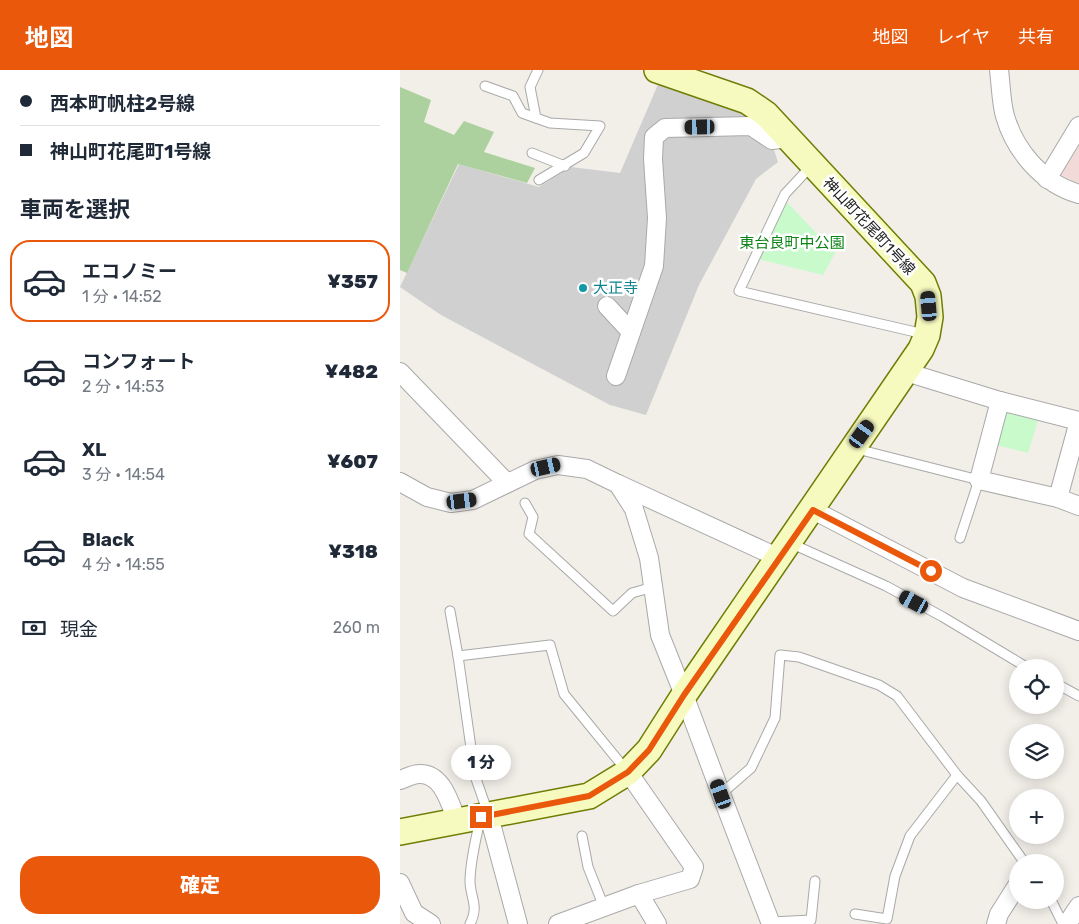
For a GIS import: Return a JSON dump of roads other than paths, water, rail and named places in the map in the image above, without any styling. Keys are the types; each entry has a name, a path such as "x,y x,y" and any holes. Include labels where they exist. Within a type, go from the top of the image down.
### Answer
{"street":[{"name":"神山町花尾町1号線","path":"400,832 589,796 628,772 649,750 684,695 813,510 852,448 921,350 927,335 928,296 923,283 766,114 747,101 657,70"},
{"path":"999,70 1005,116 1018,145 1035,169 1047,179 1079,194"},
{"path":"616,376 654,266 657,218 653,159 654,137 665,128 751,126 772,140 788,138"},
{"path":"1047,179 1079,126"},
{"path":"607,306 631,332"},
{"path":"400,372 506,483"},
{"path":"906,372 1000,401 1079,421 1058,498"},
{"path":"1000,401 979,480 1058,498 1079,506"},
{"path":"400,482 427,497 451,503 473,500 535,470 558,465 587,469 618,484 784,550"},
{"path":"618,484 634,509 649,558 660,635 771,923"},
{"path":"813,510 963,588 1079,631"},
{"path":"558,924 639,894 690,879 694,867 628,772"},
{"path":"400,780 420,774 435,778 445,791 476,818 518,924"},
{"path":"400,883 414,913 431,924"},
{"path":"639,894 657,924"},
{"path":"996,924 1009,899"},
{"path":"1067,924 1079,906"}],"lane":[{"path":"536,118 530,87 538,70"},
{"path":"485,86 513,96 522,113 550,123 600,126 584,152 539,180"},
{"path":"532,153 564,166"},
{"path":"813,165 785,194 739,291 927,335"},
{"path":"852,448 979,480 960,538"},
{"path":"526,503 533,518 529,534 613,611 632,593 653,587"},
{"path":"784,550 886,586 943,617 1013,659"},
{"path":"450,610 475,776 476,818 470,883 475,914 470,924"},
{"path":"458,656 550,644 564,694 628,772"},
{"path":"721,794 750,768 775,718 780,655 799,657 879,685 897,696 957,775 981,801 1018,854"},
{"path":"1064,687 1079,696"},
{"path":"855,914 887,919 895,876 910,836 957,775"},
{"path":"582,836 588,867 604,907"},
{"path":"771,923 811,920 815,881"},
{"path":"1056,909 1063,924"}],"place":[{"name":"大正寺","path":"583,288"}],"park label":[{"name":"東台良町中公園","path":"792,243"}]}
